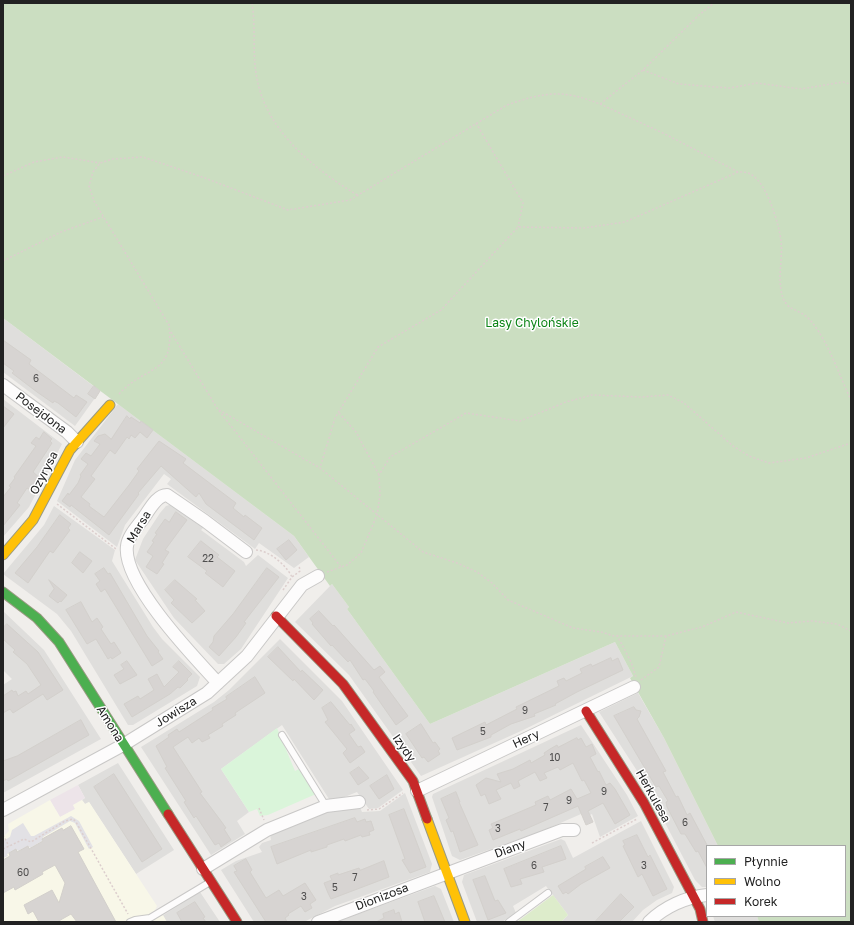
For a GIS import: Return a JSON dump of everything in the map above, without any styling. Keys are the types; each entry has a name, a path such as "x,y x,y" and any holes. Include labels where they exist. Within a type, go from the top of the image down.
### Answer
{"street":[{"name":"Posejdona","path":"3,385 67,432 77,442"},
{"name":"Ozyrysa","path":"3,555 33,520 64,460 77,442 110,404"},
{"name":"Marsa","path":"218,683 158,614 131,570 126,554 127,544 155,502 163,495 174,499 246,552"},
{"name":"Jowisza","path":"3,810 123,745 207,693 247,656 276,616 302,585 318,576"},
{"name":"Amona","path":"3,592 37,618 53,634 237,922"},
{"name":"Izydy","path":"276,616 344,684 407,772 412,790 447,873 465,922"},
{"name":"Hery","path":"412,790 586,711 635,686"},
{"name":"Herkulesa","path":"586,711 644,803 700,909 703,922"},
{"path":"203,869 258,834 326,806 359,802"},
{"name":"Diany","path":"447,873 562,830 574,830"},
{"name":"Dionizosa","path":"318,922 447,873"},
{"path":"649,922 668,908 693,897 706,895"}],"lane":[{"path":"282,735 326,806"},
{"path":"131,921 150,918 212,882"},
{"path":"509,922 548,893"}],"path":[{"path":"252,3 255,21 254,48 257,80 265,104 278,129 312,162 345,187 360,196"},
{"path":"600,104 643,70 699,15 714,3"},
{"path":"643,70 679,84 715,87 730,88 757,83 801,89 843,82 851,84"},
{"path":"3,176 34,162 63,157 100,162 113,159 143,157 205,178 288,210 350,200 360,196 507,105 531,97 555,93 579,96 600,104 665,134 738,172"},
{"path":"320,468 335,418 339,414 378,347 441,310 518,227 523,203 476,123"},
{"path":"100,162 93,172 89,186 94,201 169,325 171,341 169,353 156,369 127,386 110,404"},
{"path":"518,227 584,228 625,222 738,172 748,172 754,175 761,183 772,206 781,241 780,277 784,301 789,307 805,315 811,322 828,351 851,400"},
{"path":"3,262 61,232 103,216"},
{"path":"170,331 217,408 341,567"},
{"path":"378,474 390,457 466,413 520,421 566,402 592,395 641,397 668,395 684,403 733,446 749,456 769,463 806,458 851,443"},
{"path":"217,408 320,468 423,552 457,563 477,572 492,583 508,600 573,628 617,635 666,636 702,627 736,612 788,623 812,622 837,624 851,631"},
{"path":"318,576 347,565 361,553 377,515 380,495 378,474 356,432 339,414"},
{"path":"46,496 116,550 126,554"},
{"path":"246,552 261,550 267,553 288,570 292,577"},
{"path":"617,635 636,676 635,686"},
{"path":"635,686 659,667 666,636"},
{"path":"359,802 364,810 379,809 412,790"},
{"path":"259,808 265,823"},
{"path":"592,843 642,817"},
{"path":"3,849 24,839 31,842 65,820 73,819 131,921"},
{"path":"3,835 9,846"}],"shaded area":[{"path":"3,318 100,391 75,426 3,372"},
{"path":"3,399 62,444 29,507 3,537"},
{"path":"118,404 294,536 309,557 294,568 259,543 255,549 167,484 171,479 164,474 125,525 117,547 57,501 75,460"},
{"path":"173,504 204,527 201,530 244,562 246,566 258,555 288,578 241,649 224,664 218,664 174,618 135,560 143,539 160,513 166,506"},
{"path":"54,506 115,550 112,561 153,627 162,639 200,677 197,686 133,725 128,725 71,631 57,614 3,574 44,525"},
{"path":"332,584 349,607 347,609 430,724 615,642 633,676 521,731 421,776 349,675 295,622"},
{"path":"3,611 44,650 101,739 3,793 3,685 12,679 3,670"},
{"path":"280,639 342,701 403,790 378,808 369,809 357,792 337,800 329,799 282,725 221,769 249,812 237,821 245,834 211,855 141,747 214,702 229,690"},
{"path":"638,693 664,738 718,845 706,845 706,887 702,887 695,880 641,777 599,712"},
{"path":"581,725 627,795 638,816 600,837 592,814 590,815 588,811 542,831 460,860 452,856 432,797 433,794"},
{"path":"118,763 174,850 136,874 89,802 85,804 82,800 85,798 78,785"},
{"path":"78,785 85,798 73,805 75,809 60,817 50,800"},
{"path":"405,793 432,864 430,872 335,906 304,922 254,922 221,870 236,861 262,852 259,847 262,843 271,840 270,834 331,810 359,805 362,812 380,811"},
{"path":"50,800 60,817 75,809 73,805 82,800 85,804 89,802 157,906 155,910 159,917 163,915 167,922 3,922 3,837 9,831 8,824"},
{"path":"71,816 79,821 93,847 89,849 75,823 70,821 43,837 42,841 30,848 28,846 18,851 16,849 7,854 8,856 3,858 3,841 10,837 12,830 23,823 31,836 34,836"},
{"path":"641,821 674,887 672,893 657,900 643,910 632,922 561,922 568,915 546,886 513,906 516,913 502,922 477,922 462,882 464,875 561,839 565,841 573,858"},
{"path":"435,886 441,889 454,922 336,922"},
{"path":"200,892 220,922 167,922 162,916"},
{"path":"713,917 757,917 759,922 715,922"}],"green space":[{"name":"Lasy Chylońskie","path":"3,3 851,3 851,922 759,922 757,917 846,917 846,845 718,845 664,738 630,678 633,676 615,642 430,724 347,609 349,607 332,584 330,586 294,536 3,318"},
{"path":"277,728 295,771 299,769 316,794 268,815 260,816 257,809 249,812 221,769"},
{"path":"553,895 568,915 561,922 517,922"}],"building":[{"path":"3,340 31,360 29,364 74,398 76,395 87,402 76,417 58,403 54,401 53,403 37,392 12,373 14,371 3,363"},
{"path":"94,386 100,391 95,399 88,394"},
{"path":"3,406 14,414 3,428"},
{"path":"127,416 130,419 131,417 140,423 141,421 153,430 147,438 140,432 135,438 131,435 129,439 127,437 115,454 110,450 91,476 95,479 81,497 90,504 89,506 104,517 129,485 139,471 137,469 159,441 186,459 183,463 236,503 233,508 262,528 254,540 206,504 199,493 196,497 161,466 138,493 139,494 109,535 71,505 70,507 62,501 68,493 69,495 78,483 81,476 80,475 88,464 81,459 86,453 91,456 100,444 94,441 98,436 105,434 111,439"},
{"path":"44,432 52,439 50,441 52,443 33,472 41,479 35,488 32,485 29,489 27,488 17,503 20,505 3,526 3,497 11,487 9,486 15,478 14,477 36,446 31,443 36,437 39,439"},
{"path":"176,512 187,520 165,550 169,552 162,563 164,564 157,574 146,567 153,556 147,552 154,542 152,541 157,534 155,533 165,519 169,522"},
{"path":"60,515 71,524 68,528 70,530 53,553 50,551 28,583 15,573 37,547"},
{"path":"289,540 297,550 286,560 277,549"},
{"path":"201,541 219,555 217,557 235,571 223,587 205,573 207,571 188,557"},
{"path":"80,552 92,561 83,573 72,563"},
{"path":"104,568 108,574 110,573 147,636 159,651 158,652 163,659 152,666 105,589 101,592 96,584 100,581 95,574"},
{"path":"267,568 279,577 244,622 246,623 236,637 219,656 209,647 213,642 214,636 233,614"},
{"path":"49,580 67,595 61,602 60,601 58,603 49,596 54,589"},
{"path":"175,580 197,599 195,600 205,611 192,623 171,603 174,600 165,590"},
{"path":"81,602 92,622 97,618 103,627 101,629 111,644 114,642 121,653 112,659 111,657 108,659 96,639 87,644 66,610"},
{"path":"319,611 333,626 334,625 374,670 380,666 385,672 379,677 408,716 396,725 373,692 374,691 365,679 363,680 350,660 348,662 332,645 331,646 312,624 313,623 310,619"},
{"path":"7,624 38,652 63,690 47,700 43,694 13,713 10,709 3,713 3,696 12,690 13,692 16,691 18,696 26,691 28,694 41,685 27,664 13,652 15,650 3,639 3,628"},
{"path":"278,647 301,672 302,670 323,690 314,700 294,679 293,681 268,657"},
{"path":"611,658 612,661 618,658 623,670 577,692 555,704 556,705 534,714 535,716 511,724 491,735 491,737 457,750 452,738 485,722 486,725 517,709 516,707 559,686 557,681 564,678 566,681 582,673 580,669"},
{"path":"127,661 137,675 120,684 114,675 124,669 121,665"},
{"path":"179,661 192,674 187,679 188,680 180,688 178,687 170,694 132,717 124,704 138,696 140,699 154,690 148,679 157,674 164,687 179,672 173,667"},
{"path":"255,677 265,693 235,713 236,715 222,724 223,726 208,735 210,738 202,742 199,738 192,743 188,737 173,747 202,792 200,793 226,828 224,829 231,840 221,847 219,843 215,845 196,816 194,818 184,802 186,801 165,768 167,767 156,746 177,729 179,732 213,710 212,708 227,699 226,697"},
{"path":"331,702 350,725 351,724 355,730 349,734 358,747 361,746 365,752 350,763 343,753 347,749 325,722 328,720 322,708"},
{"path":"634,707 636,710 641,711 637,719 666,771 663,772 676,797 678,796 687,815 690,813 707,845 706,866 698,851 696,852 685,834 681,834 667,807 666,802 668,801 659,786 656,787 614,716"},
{"path":"81,720 89,735 8,781 7,779 3,781 3,761 17,756"},
{"path":"421,724 433,743 435,742 440,749 438,751 440,754 428,762 424,757 422,758 406,734"},
{"path":"577,738 578,740 581,738 586,747 592,744 596,754 590,757 598,772 599,771 606,785 610,783 615,789 630,815 615,824 603,803 588,811 593,822 586,825 578,806 521,831 520,829 493,840 489,830 493,828 491,824 536,805 535,802 548,796 550,800 571,789 577,799 591,793 584,780 582,781 573,763 560,770 558,767 544,773 547,778 540,781 535,772 518,781 520,786 514,789 511,783 496,790 501,799 489,804 485,794 481,796 476,785 486,778 501,782 497,774 513,769 530,760 531,763 545,755 544,753 557,745 558,747"},
{"path":"359,767 369,778 358,785 350,773"},
{"path":"114,774 162,849 142,862 94,787"},
{"path":"387,775 394,789 379,799 370,786"},
{"path":"456,792 478,845 460,852 453,831 451,832 446,820 449,818 441,799"},
{"path":"404,809 426,867 410,873 402,860 405,859 389,815"},
{"path":"355,818 357,822 365,819 366,822 371,821 374,830 369,832 370,835 362,837 361,835 345,841 344,839 327,845 327,847 311,852 311,850 277,864 271,847"},
{"path":"71,826 84,849 78,852 116,922 77,922 71,914 57,922 39,922 33,911 28,914 24,905 52,890 59,903 65,883 55,865 42,872 43,874 15,890 14,887 3,893 3,860 10,856 9,853 16,849 17,852 28,846 29,849 43,841 42,839 62,828 63,830"},
{"path":"637,835 648,857 650,855 667,889 653,896 642,874 638,877 623,846 625,845 623,841"},
{"path":"561,846 566,859 542,867 544,872 520,879 522,884 511,887 504,869"},
{"path":"603,857 610,868 581,884 568,894 566,892 563,894 558,886 586,869 585,867"},
{"path":"246,859 252,870 250,872 266,898 279,890 283,896 305,883 316,900 310,904 312,908 305,912 301,906 288,914 289,915 285,918 287,922 266,922 234,872 237,871 234,866"},
{"path":"384,861 389,877 331,899 324,883 332,880 330,876 359,868 360,870"},
{"path":"485,876 495,901 498,900 506,913 488,920 473,880"},
{"path":"621,894 634,907 619,922 595,922"},
{"path":"434,896 445,922 425,922 418,902"},
{"path":"195,902 205,917 203,918 206,922 182,922 177,913"},
{"path":"394,910 395,914 399,912 402,922 376,922 384,918 383,914"}],"traffic: fast":[{"path":"3,592 37,618 59,642 168,814"}],"traffic: slow":[{"path":"3,555 33,520 70,450 110,405"},
{"path":"427,819 465,922"}],"traffic: jam":[{"path":"276,616 343,684 413,781 427,819"},
{"path":"586,711 644,803 700,909 703,922"},
{"path":"168,814 237,922"}]}
